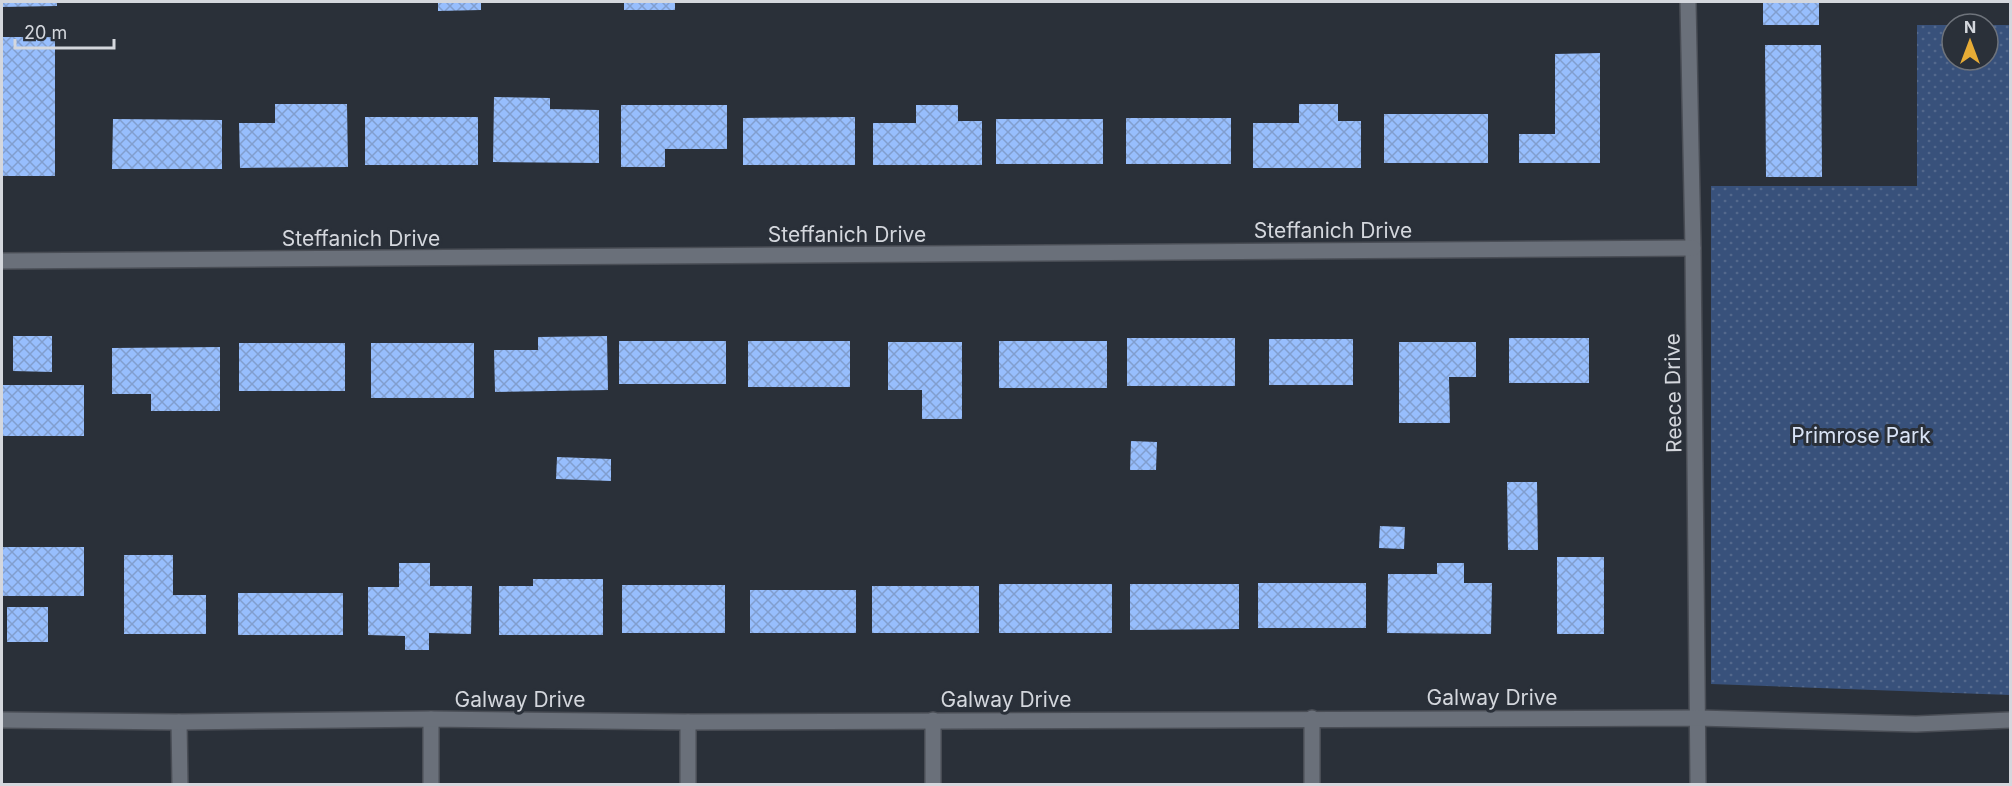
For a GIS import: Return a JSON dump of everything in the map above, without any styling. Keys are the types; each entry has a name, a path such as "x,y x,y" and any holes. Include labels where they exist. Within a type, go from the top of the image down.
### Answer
{"street":[{"name":"Reece Drive","path":"1688,2 1693,248 1698,784"},
{"name":"Steffanich Drive","path":"2,261 1693,248"},
{"path":"1312,718 1312,784"},
{"name":"Galway Drive","path":"2,720 180,722 431,719 688,722 1698,718 1916,724 2010,720"},
{"path":"431,719 431,784"},
{"path":"933,720 933,784"},
{"path":"180,722 180,784"},
{"path":"688,722 688,784"}],"green space":[{"name":"Primrose Park","path":"1917,25 1940,25 1940,72 2000,72 2000,25 2010,25 2010,695 1711,684 1711,186 1917,186"}],"building":[{"path":"2,2 57,2 57,6 2,7"},
{"path":"438,2 481,2 481,10 438,11"},
{"path":"624,2 675,2 675,10 624,10"},
{"path":"1763,2 1819,2 1819,25 1763,25"},
{"path":"2,37 55,37 55,176 2,176"},
{"path":"1765,45 1821,45 1822,177 1766,177"},
{"path":"1600,53 1600,163 1519,163 1519,134 1555,134 1555,54"},
{"path":"494,97 550,98 550,109 599,110 599,163 493,162"},
{"path":"275,104 347,104 348,167 240,168 239,123 275,123"},
{"path":"1299,104 1338,104 1338,121 1361,121 1361,168 1253,168 1253,123 1299,123"},
{"path":"621,105 727,105 727,149 665,149 665,167 621,167"},
{"path":"916,105 958,105 958,121 982,121 982,165 873,165 873,123 916,123"},
{"path":"1384,114 1488,114 1488,163 1384,163"},
{"path":"365,117 478,117 478,165 365,165"},
{"path":"855,117 855,165 743,165 743,118"},
{"path":"1126,118 1231,118 1231,164 1126,164"},
{"path":"113,119 222,120 222,169 112,169"},
{"path":"996,119 1103,119 1103,164 996,164"},
{"path":"13,336 52,336 52,372 13,371"},
{"path":"607,336 608,390 495,392 494,350 538,350 538,337"},
{"path":"1127,338 1235,338 1235,386 1127,386"},
{"path":"1509,338 1589,338 1589,383 1509,383"},
{"path":"1269,339 1353,339 1353,385 1269,385"},
{"path":"619,341 726,341 726,384 619,384"},
{"path":"748,341 850,341 850,387 748,387"},
{"path":"999,341 1107,341 1107,388 999,388"},
{"path":"888,342 962,342 962,419 922,419 922,390 888,390"},
{"path":"1399,342 1476,342 1476,377 1449,377 1450,423 1399,423"},
{"path":"239,343 345,343 345,391 239,391"},
{"path":"371,343 474,343 474,398 371,398"},
{"path":"220,347 220,411 151,411 151,394 112,394 112,348"},
{"path":"2,385 84,385 84,436 2,436"},
{"path":"1131,441 1157,442 1156,470 1130,470"},
{"path":"557,457 611,459 611,481 556,479"},
{"path":"1507,482 1537,482 1538,550 1508,550"},
{"path":"1380,526 1405,527 1404,549 1379,548"},
{"path":"2,547 84,547 84,596 2,596"},
{"path":"124,555 173,555 173,595 206,595 206,634 124,634"},
{"path":"1557,557 1604,557 1604,634 1557,634"},
{"path":"399,563 430,563 430,586 472,586 471,634 429,633 429,650 405,650 405,636 368,635 368,587 399,587"},
{"path":"1437,563 1464,563 1464,583 1492,583 1491,634 1387,633 1388,574 1437,574"},
{"path":"533,579 603,579 603,635 499,635 499,586 533,586"},
{"path":"1258,583 1366,583 1366,628 1258,628"},
{"path":"999,584 1112,584 1112,633 999,633"},
{"path":"1130,584 1239,584 1239,629 1130,630"},
{"path":"622,585 725,585 725,633 622,633"},
{"path":"872,586 979,586 979,633 872,633"},
{"path":"750,590 856,590 856,633 750,633"},
{"path":"238,593 343,593 343,635 238,635"},
{"path":"7,607 48,607 48,642 7,642"}]}
